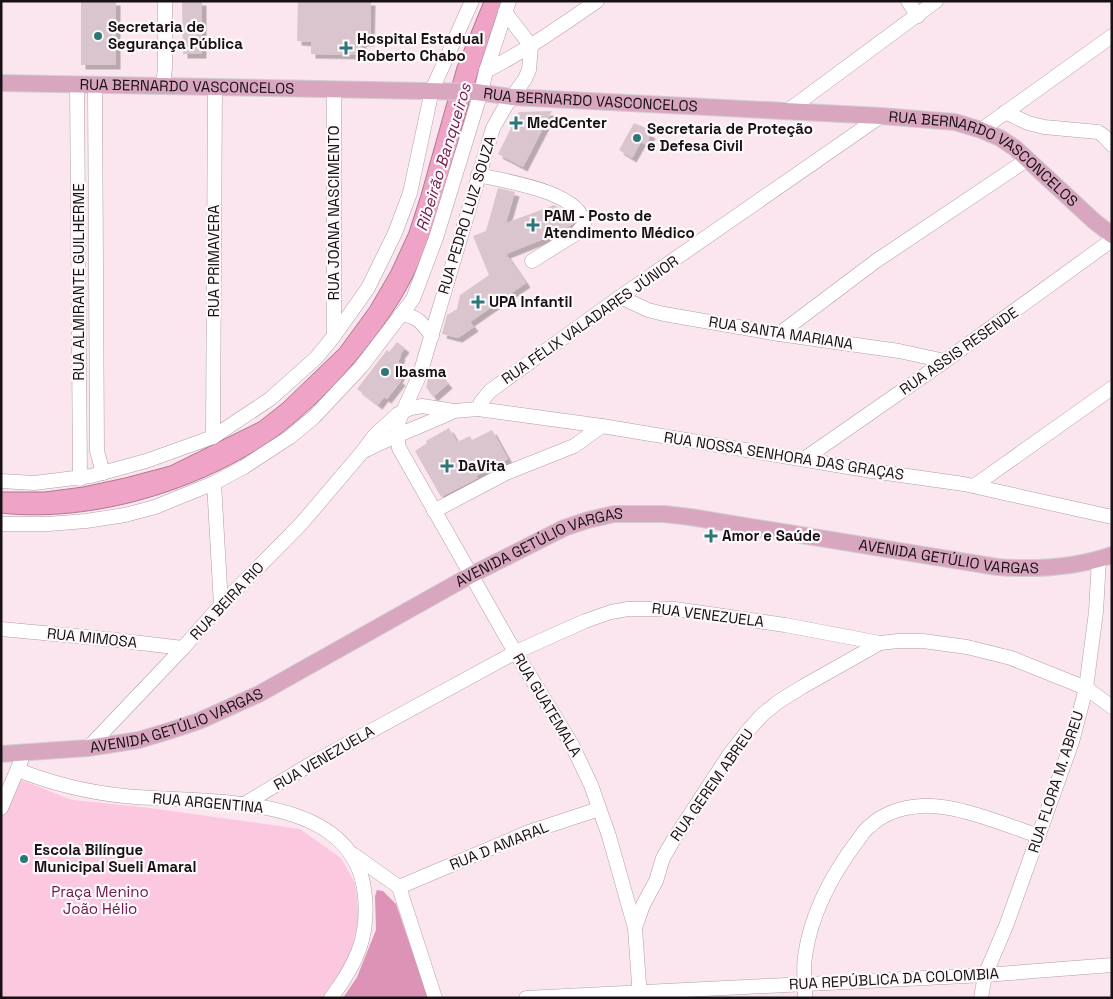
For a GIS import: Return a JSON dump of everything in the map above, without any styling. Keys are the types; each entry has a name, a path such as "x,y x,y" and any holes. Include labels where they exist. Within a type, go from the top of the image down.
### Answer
{"main road":[{"name":"RUA BERNARDO VASCONCELOS","path":"1,83 479,92 512,97 881,116 955,122 1000,138 1028,159 1087,215 1112,235"},
{"name":"AVENIDA GETÚLIO VARGAS","path":"1,754 88,748 140,740 199,721 267,689 471,575 564,528 588,520 622,514 664,514 1026,570 1055,568 1105,557"}],"street":[{"path":"163,86 165,68 165,1"},
{"path":"1,481 34,483 80,478 102,474 146,461 213,436 270,399 299,374 334,336 368,288 395,233 410,193 437,91 472,1"},
{"path":"486,71 531,46 597,1"},
{"path":"908,1 918,16"},
{"path":"786,112 936,1"},
{"path":"507,7 531,46"},
{"path":"1,524 48,524 86,521 125,515 155,507 214,483 268,452 314,417 361,366 413,299 436,238 479,92 507,7"},
{"path":"981,130 1112,36"},
{"name":"RUA PEDRO LUIZ SOUZA","path":"432,336 493,128 512,97 526,79 529,70 531,46"},
{"name":"RUA ALMIRANTE GUILHERME","path":"78,84 80,478"},
{"name":"RUA ALMIRANTE GUILHERME","path":"95,86 97,450 102,474"},
{"name":"RUA PRIMAVERA","path":"213,436 215,86"},
{"name":"RUA JOANA NASCIMENTO","path":"334,89 334,336"},
{"path":"1005,112 1044,127 1098,132 1112,145"},
{"name":"RUA FÉLIX VALADARES JÚNIOR","path":"478,409 490,391 620,297 881,116"},
{"path":"779,334 876,261 1028,159"},
{"path":"478,175 526,186 559,198 570,203 584,218 584,224 577,233 532,261"},
{"name":"RUA ASSIS RESENDE","path":"804,459 945,361 1112,240"},
{"name":"RUA SANTA MARIANA","path":"620,297 648,310 664,314 945,361"},
{"path":"413,299 413,310 418,317 427,321 437,317"},
{"path":"400,315 407,315 416,319 424,325 432,336"},
{"name":"RUA BEIRA RIO","path":"397,434 398,420 420,374 432,336"},
{"name":"RUA BEIRA RIO","path":"363,451 397,434 418,427 425,416 422,406 420,374"},
{"path":"974,486 1112,388"},
{"name":"RUA NOSSA SENHORA DAS GRAÇAS","path":"422,406 454,411 478,409 602,426 974,486 1112,517"},
{"name":"RUA BEIRA RIO","path":"88,748 221,605 301,524 383,427 403,410 422,406"},
{"path":"403,410 406,418 418,427"},
{"name":"RUA NOSSA SENHORA DAS GRAÇAS","path":"418,427 454,411"},
{"path":"434,511 506,473 574,446 602,426"},
{"name":"RUA GUATEMALA","path":"397,434 400,448 434,511 575,752 591,785 612,844 635,928 640,995"},
{"path":"214,483 221,605"},
{"name":"RUA FLORA M. ABREU","path":"981,998 985,974 1006,926 1072,742 1086,688 1105,557"},
{"name":"RUA VENEZUELA","path":"246,803 322,758 516,652 584,621 610,612 644,608 675,609 785,625 880,643 923,641 967,647 1011,658 1086,688 1112,707"},
{"name":"RUA MIMOSA","path":"1,629 183,648"},
{"name":"RUA GEREM ABREU","path":"635,928 643,905 656,881 663,858 729,755 746,733 762,715 778,702 880,643"},
{"path":"1,808 24,753"},
{"name":"RUA ARGENTINA","path":"18,770 47,782 106,794 246,803 296,815 316,824 351,853 361,873 366,903 360,947 354,964 331,998"},
{"path":"805,998 805,956 816,915 832,880 850,851 869,826 884,815 897,810 923,806 946,808 977,815 1039,836"},
{"name":"RUA D AMARAL","path":"399,887 529,832 599,809"},
{"path":"351,853 399,887 435,998"},
{"name":"RUA REPÚBLICA DA COLOMBIA","path":"526,998 640,995 804,983 985,974 1112,965"}],"green space":[{"name":"Praça Menino João Hélio","path":"16,778 72,800 142,807 300,829 341,858 355,883 359,917 350,957 322,998 1,998 1,815"}],"shaded area":[{"path":"377,890 383,891 396,904 428,998 343,998 357,977 376,930 375,896"}],"water":[{"name":"Ribeirão Banqueiros","path":"484,1 502,1 472,91 436,218 423,254 395,308 366,349 349,369 312,407 276,437 214,473 145,499 109,507 72,513 36,515 1,513 1,492 45,492 83,487 170,466 259,422 283,403 340,348 370,307 391,271 409,232 457,67"}],"building":[{"name":"Secretaria de Segurança Pública","path":"81,1 116,1 116,65 81,65"},
{"path":"182,1 202,1 202,54 183,54"},
{"path":"298,1 371,1 370,42 362,42 362,55 311,54 311,42 297,41"},
{"path":"552,111 523,167 498,154 519,112"},
{"name":"Secretaria de Proteção e Defesa Civil","path":"634,123 646,128 645,131 651,134 646,145 641,142 632,158 619,150"},
{"path":"498,188 515,192 506,223 554,205 565,211 574,223 561,232 506,254 526,283 470,322 474,327 458,338 442,334 447,315 457,309 460,295 489,275 473,236 486,231"},
{"name":"Ibasma","path":"397,342 405,348 398,362 402,365 397,371 401,374 398,379 401,381 387,399 384,397 378,405 357,389 387,350 389,352"},
{"path":"430,371 435,376 439,373 448,384 433,397 426,387"},
{"name":"DaVita","path":"449,428 457,442 470,436 472,440 492,430 508,459 476,476 478,478 441,497 415,451 427,443 426,441"}],"place":[{"name":"Secretaria de Segurança Pública","path":"98,36"},
{"name":"Hospital Estadual Roberto Chabo","path":"346,48"},
{"name":"MedCenter","path":"516,123"},
{"name":"Secretaria de Proteção e Defesa Civil","path":"637,138"},
{"name":"PAM - Posto de Atendimento Médico","path":"533,225"},
{"name":"UPA Infantil","path":"478,302"},
{"name":"Ibasma","path":"385,372"},
{"name":"DaVita","path":"447,466"},
{"name":"Amor e Saúde","path":"711,536"},
{"name":"Escola Bilíngue Municipal Sueli Amaral","path":"24,859"}]}
